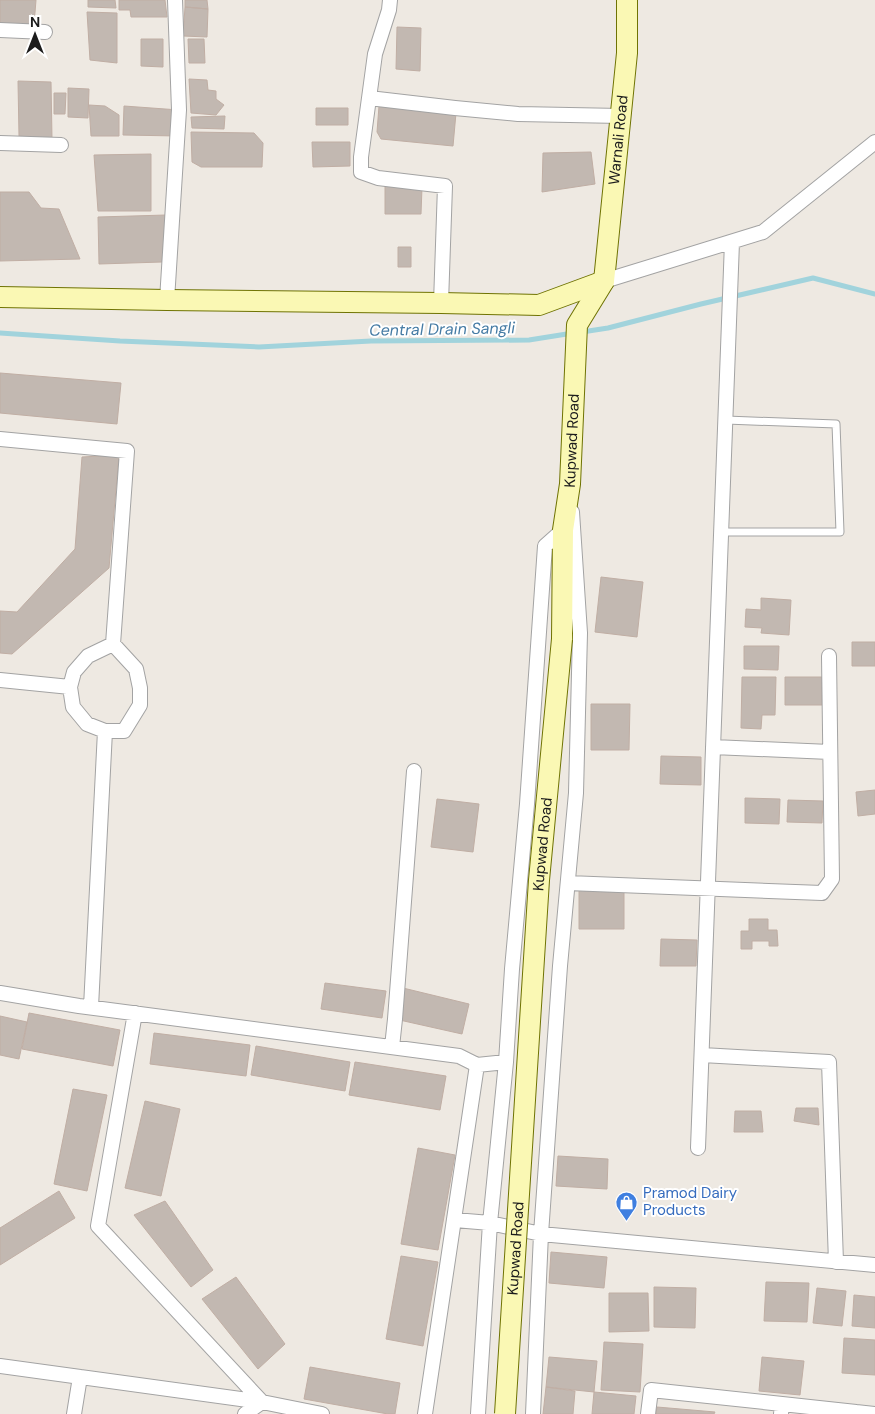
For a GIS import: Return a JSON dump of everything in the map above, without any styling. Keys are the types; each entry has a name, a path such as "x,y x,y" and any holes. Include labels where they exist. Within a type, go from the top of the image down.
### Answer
{"main road":[{"name":"Warnali Road","path":"604,281 627,53 627,0"},
{"path":"0,296 539,306 604,281"},
{"name":"Kupwad Road","path":"505,1414 539,880 562,639 563,530 570,484 577,326 604,281"}],"street":[{"path":"167,300 179,110 174,0"},
{"path":"390,0 389,10 375,54 360,156 361,172 378,178 445,186 441,303"},
{"path":"0,30 45,32"},
{"path":"369,98 518,114 621,116"},
{"path":"604,281 763,232 875,142"},
{"path":"0,143 61,145"},
{"path":"698,1148 732,242"},
{"path":"0,439 127,450 114,644 136,668 140,688 140,705 124,731 105,731 87,724 73,707 70,687 74,672 88,656 114,644"},
{"path":"533,1414 541,1234 560,966 576,793 580,633 570,484"},
{"path":"478,1414 490,1223 506,1062 512,969 527,804 544,546 563,530"},
{"path":"568,883 822,893 832,878 829,656"},
{"path":"0,680 70,687"},
{"path":"90,1008 105,731"},
{"path":"713,747 830,752"},
{"path":"392,1047 414,771"},
{"path":"0,994 90,1008 459,1056 477,1066 506,1062"},
{"path":"135,1013 98,1226 262,1402"},
{"path":"702,1055 829,1062 836,1262"},
{"path":"425,1414 477,1066"},
{"path":"454,1220 490,1223 541,1234 875,1265"},
{"path":"0,1366 262,1402 322,1414"},
{"path":"74,1414 80,1377"},
{"path":"648,1414 651,1390 782,1409 875,1414"},
{"path":"245,1414 262,1402"}],"lane":[{"path":"721,532 840,532 836,424 726,420"}],"building":[{"path":"0,0 36,0 34,25 0,23"},
{"path":"88,0 115,0 116,8 88,7"},
{"path":"119,0 165,0 167,17 131,17 130,10 119,10"},
{"path":"185,0 207,0 208,9 185,7"},
{"path":"185,7 208,9 207,37 183,36"},
{"path":"87,12 117,13 117,63 90,60"},
{"path":"397,27 421,28 420,71 396,69"},
{"path":"141,39 163,39 163,67 141,66"},
{"path":"188,39 204,39 205,63 189,63"},
{"path":"189,79 207,80 208,90 216,91 216,99 224,105 216,115 191,113"},
{"path":"18,81 51,82 52,139 19,136"},
{"path":"68,88 89,89 88,118 68,117"},
{"path":"54,93 66,93 65,114 54,114"},
{"path":"89,105 105,106 119,115 119,136 91,136"},
{"path":"124,106 179,110 178,136 123,135"},
{"path":"379,106 456,113 453,146 381,139 377,132"},
{"path":"316,108 348,108 348,125 316,125"},
{"path":"225,116 224,129 192,128 191,117"},
{"path":"191,132 254,133 263,143 262,167 201,167 192,162"},
{"path":"312,142 350,142 350,166 313,167"},
{"path":"591,152 595,184 542,192 543,153"},
{"path":"151,154 151,211 98,211 94,155"},
{"path":"385,183 422,187 421,214 385,214"},
{"path":"0,192 29,192 41,208 59,209 80,259 0,261"},
{"path":"166,215 162,262 99,264 98,217"},
{"path":"398,247 411,247 411,267 398,267"},
{"path":"0,373 121,383 117,424 0,413"},
{"path":"119,455 109,568 12,654 0,653 0,611 17,612 75,549 82,457"},
{"path":"601,577 643,582 637,637 595,632"},
{"path":"761,598 791,600 789,635 761,633 762,628 745,627 746,609 761,610"},
{"path":"852,642 875,642 875,666 852,666"},
{"path":"744,646 779,646 778,670 744,669"},
{"path":"742,677 776,677 775,715 762,715 761,729 741,728"},
{"path":"785,677 822,677 822,705 785,705"},
{"path":"591,704 630,704 629,750 591,750"},
{"path":"661,756 701,757 701,785 660,784"},
{"path":"875,790 875,814 858,816 856,792"},
{"path":"745,798 780,799 779,824 745,823"},
{"path":"437,799 479,804 473,852 431,847"},
{"path":"788,800 823,801 822,823 787,822"},
{"path":"579,888 624,888 624,929 579,929"},
{"path":"749,919 768,919 768,930 777,930 778,946 769,946 769,941 752,941 752,949 741,949 741,931 749,931"},
{"path":"661,939 697,940 696,966 660,966"},
{"path":"325,983 386,991 382,1018 321,1009"},
{"path":"403,988 469,1004 462,1034 395,1019"},
{"path":"29,1013 120,1030 113,1066 22,1049"},
{"path":"0,1016 27,1022 19,1059 0,1055"},
{"path":"154,1033 250,1045 246,1076 150,1064"},
{"path":"256,1046 350,1062 345,1091 251,1075"},
{"path":"355,1062 446,1076 440,1110 349,1095"},
{"path":"73,1089 107,1095 87,1191 54,1184"},
{"path":"145,1101 180,1109 161,1196 125,1188"},
{"path":"796,1108 818,1108 819,1125 794,1121"},
{"path":"735,1111 761,1111 763,1132 734,1132"},
{"path":"418,1148 455,1155 438,1250 401,1244"},
{"path":"558,1156 608,1159 607,1189 556,1186"},
{"path":"59,1191 75,1218 0,1265 0,1228"},
{"path":"165,1201 213,1270 191,1287 134,1215"},
{"path":"551,1252 607,1257 604,1288 549,1283"},
{"path":"401,1256 438,1262 423,1346 386,1339"},
{"path":"236,1277 285,1344 258,1369 202,1299"},
{"path":"766,1282 809,1283 807,1322 764,1321"},
{"path":"654,1287 696,1288 695,1328 654,1327"},
{"path":"817,1288 846,1291 842,1326 813,1323"},
{"path":"609,1293 648,1293 649,1331 609,1332"},
{"path":"854,1295 875,1297 875,1328 852,1326"},
{"path":"844,1338 875,1340 875,1375 842,1373"},
{"path":"604,1342 643,1344 640,1392 601,1390"},
{"path":"549,1357 597,1361 594,1392 546,1387"},
{"path":"762,1357 804,1361 800,1395 759,1391"},
{"path":"310,1367 400,1383 395,1414 304,1399"},
{"path":"546,1387 575,1391 573,1414 543,1414"},
{"path":"594,1392 636,1396 634,1414 592,1414"},
{"path":"657,1407 715,1412 714,1414 656,1414"}],"waterway":[{"name":"Central Drain Sangli","path":"582,332 608,328 813,278 875,294"},
{"name":"Central Drain Sangli","path":"0,333 120,341 259,347 371,341 529,340 573,333"}],"place":[{"name":"Pramod Dairy Products","path":"627,1221"}]}
